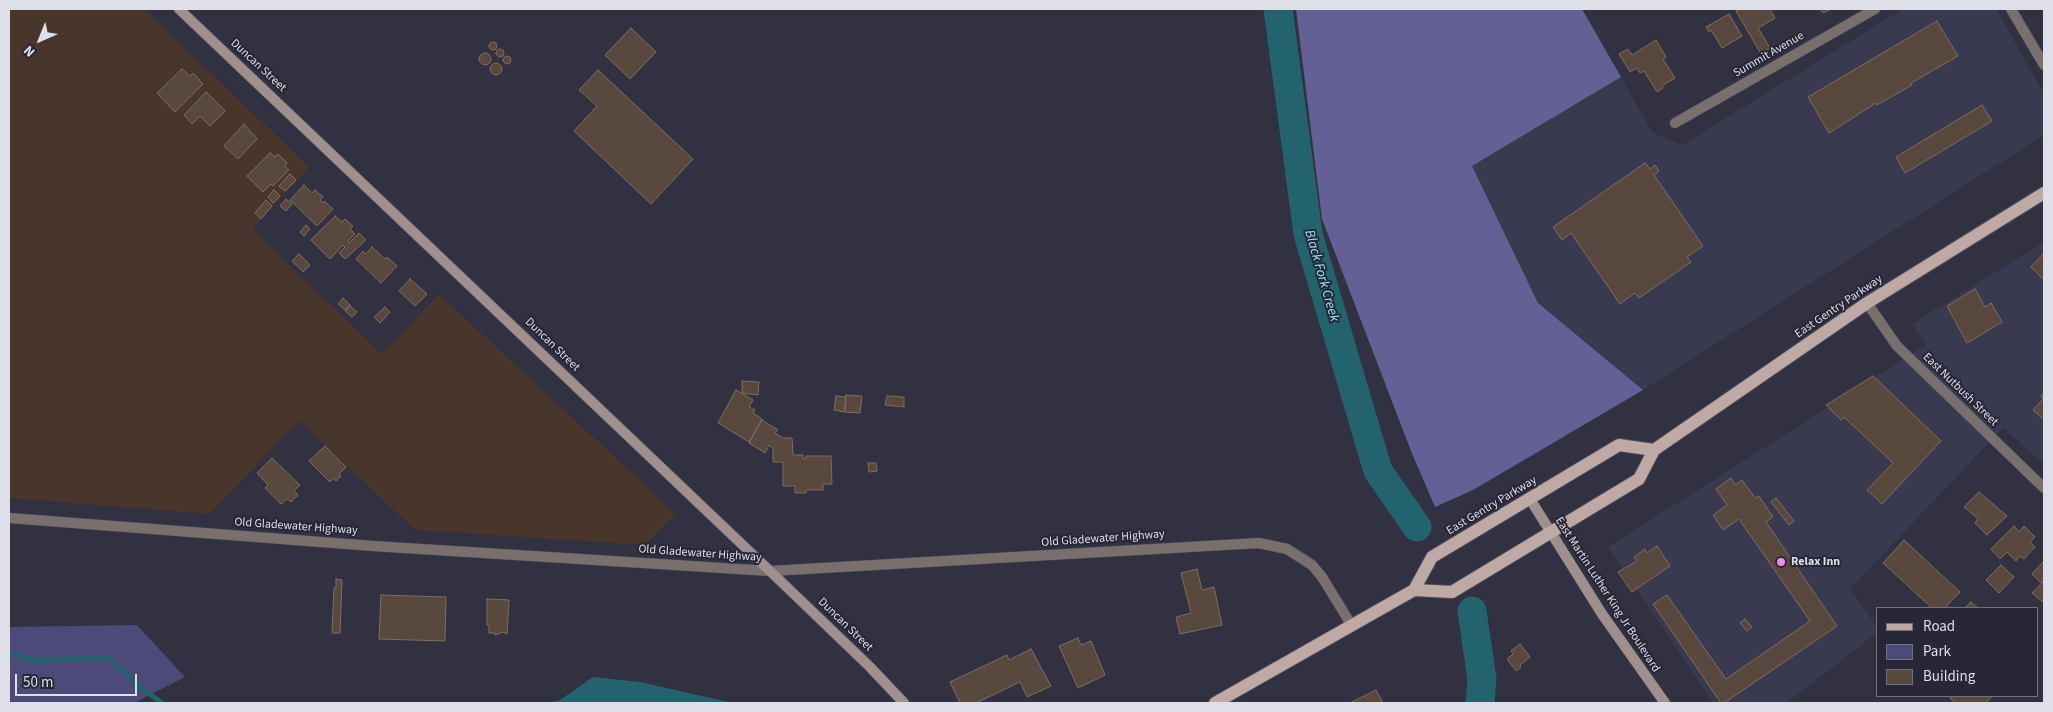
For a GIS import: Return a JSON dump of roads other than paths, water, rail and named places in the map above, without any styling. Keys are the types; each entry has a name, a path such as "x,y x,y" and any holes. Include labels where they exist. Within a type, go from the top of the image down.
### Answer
{"main road":[{"name":"East Gentry Parkway","path":"1654,450 1619,445 1432,557 1414,590 1452,592 1639,479 1654,450 1866,304 2044,193"},
{"path":"1215,703 1414,590"}],"street":[{"name":"Duncan Street","path":"180,9 870,667 904,703"},
{"name":"Summit Avenue","path":"1675,123 1875,9"},
{"path":"2011,9 2044,65"},
{"name":"East Nutbush Street","path":"1866,304 1898,346 2044,488"},
{"name":"East Martin Luther King Jr Boulevard","path":"1530,499 1620,641 1665,703"},
{"name":"Old Gladewater Highway","path":"9,518 373,546 770,572 1259,543 1287,549 1312,566 1322,578 1352,626"}],"waterway":[{"name":"Black Fork Creek","path":"1278,9 1308,234 1378,471 1417,527"},
{"name":"Black Fork Creek","path":"1472,611 1482,679 1480,703"},
{"path":"9,653 34,660 108,658 144,690 162,703"}],"place":[{"name":"Relax Inn","path":"1781,562"}]}
